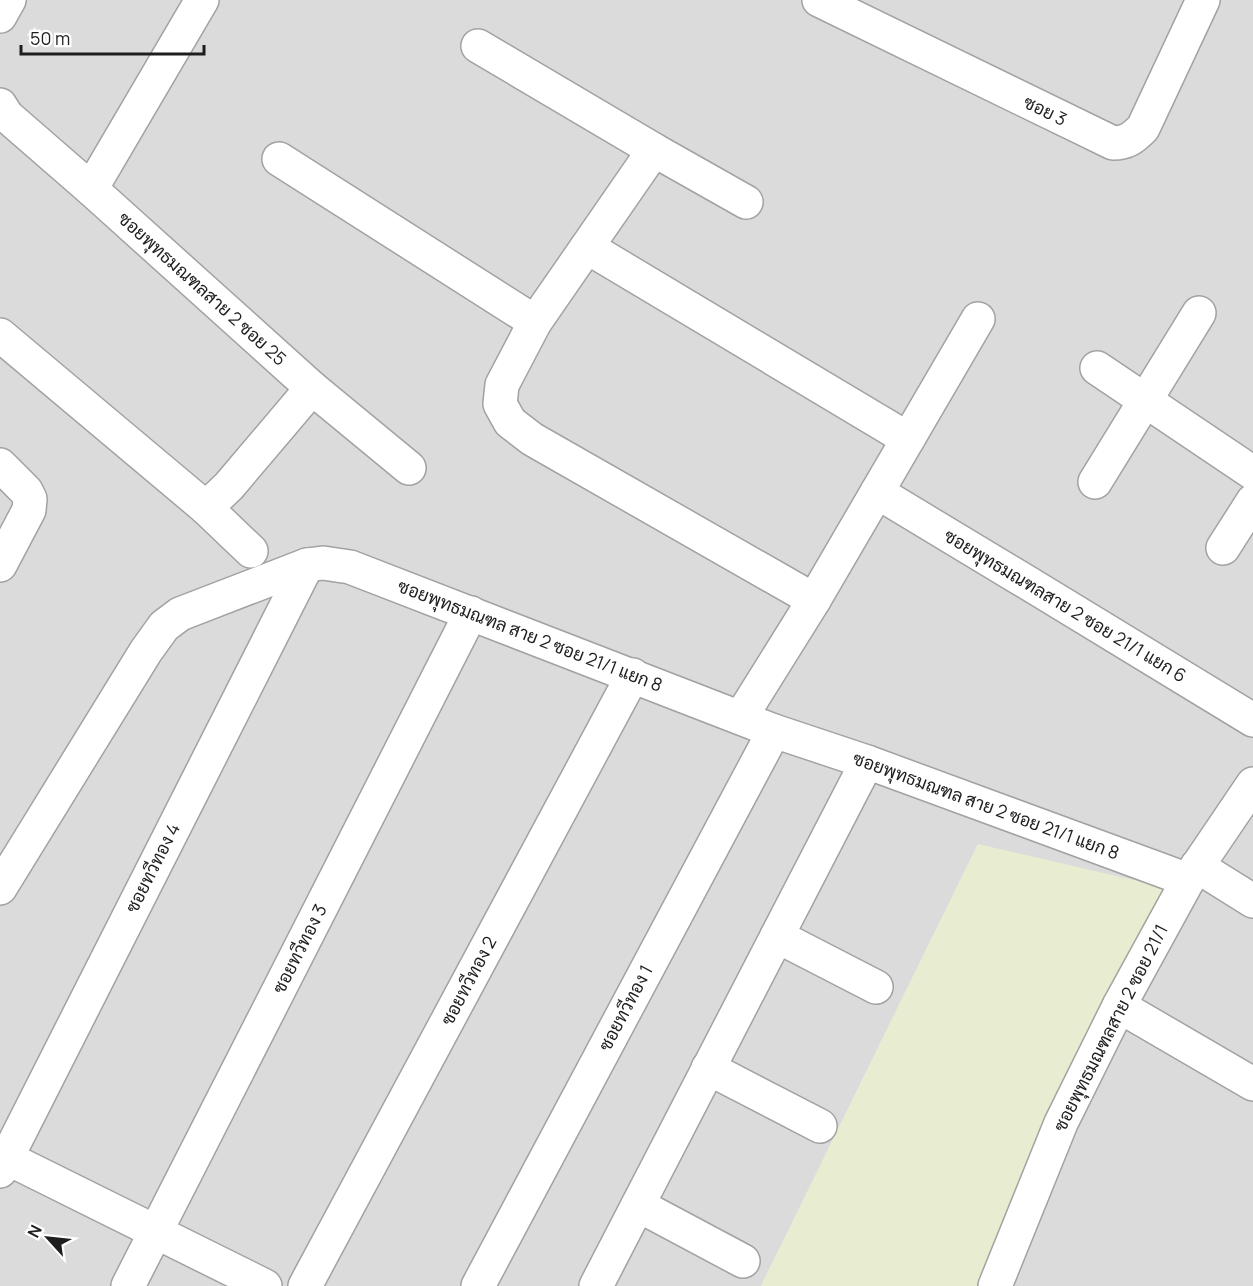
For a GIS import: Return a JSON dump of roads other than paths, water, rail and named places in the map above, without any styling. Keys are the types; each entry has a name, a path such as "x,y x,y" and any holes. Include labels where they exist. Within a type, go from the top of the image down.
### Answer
{"street":[{"path":"0,16 9,0"},
{"path":"91,189 202,0"},
{"name":"ซอย 3","path":"819,0 1113,143 1123,143 1133,138 1143,128 1203,0"},
{"path":"478,46 746,202"},
{"name":"ซอยพุทธมณฑลสาย 2 ซอย 25","path":"2,115 91,189 312,388 409,468"},
{"path":"654,150 535,322 502,385 500,405 510,422 532,439 814,600"},
{"path":"279,159 535,322"},
{"path":"587,247 908,439"},
{"path":"1095,482 1198,313"},
{"path":"741,717 814,600 978,319"},
{"path":"0,335 206,508 251,552"},
{"path":"1097,368 1253,473"},
{"path":"206,508 229,486 312,388"},
{"path":"0,465 26,491 30,499 29,510 0,566"},
{"name":"ซอยพุทธมณฑลสาย 2 ซอย 21/1 แยก 6","path":"877,492 1253,720"},
{"path":"1223,548 1253,501"},
{"name":"ซอยพุทธมณฑล สาย 2 ซอย 21/1 แยก 8","path":"0,888 146,651 164,626 180,614 307,565 323,563 350,567 774,731 1193,873 1253,901"},
{"name":"ซอยทวีทอง 4","path":"3,1164 307,565"},
{"name":"ซอยทวีทอง 3","path":"128,1286 471,613"},
{"name":"ซอยทวีทอง 2","path":"305,1286 633,675"},
{"name":"ซอยทวีทอง 1","path":"478,1286 774,731"},
{"path":"596,1286 867,762"},
{"name":"ซอยพุทธมณฑลสาย 2 ซอย 21/1","path":"996,1286 1061,1123 1119,1006 1193,873 1253,784"},
{"path":"777,936 876,987"},
{"path":"1119,1006 1253,1084"},
{"path":"708,1068 820,1126"},
{"path":"3,1164 156,1232 265,1286"},
{"path":"638,1205 743,1261"}]}
